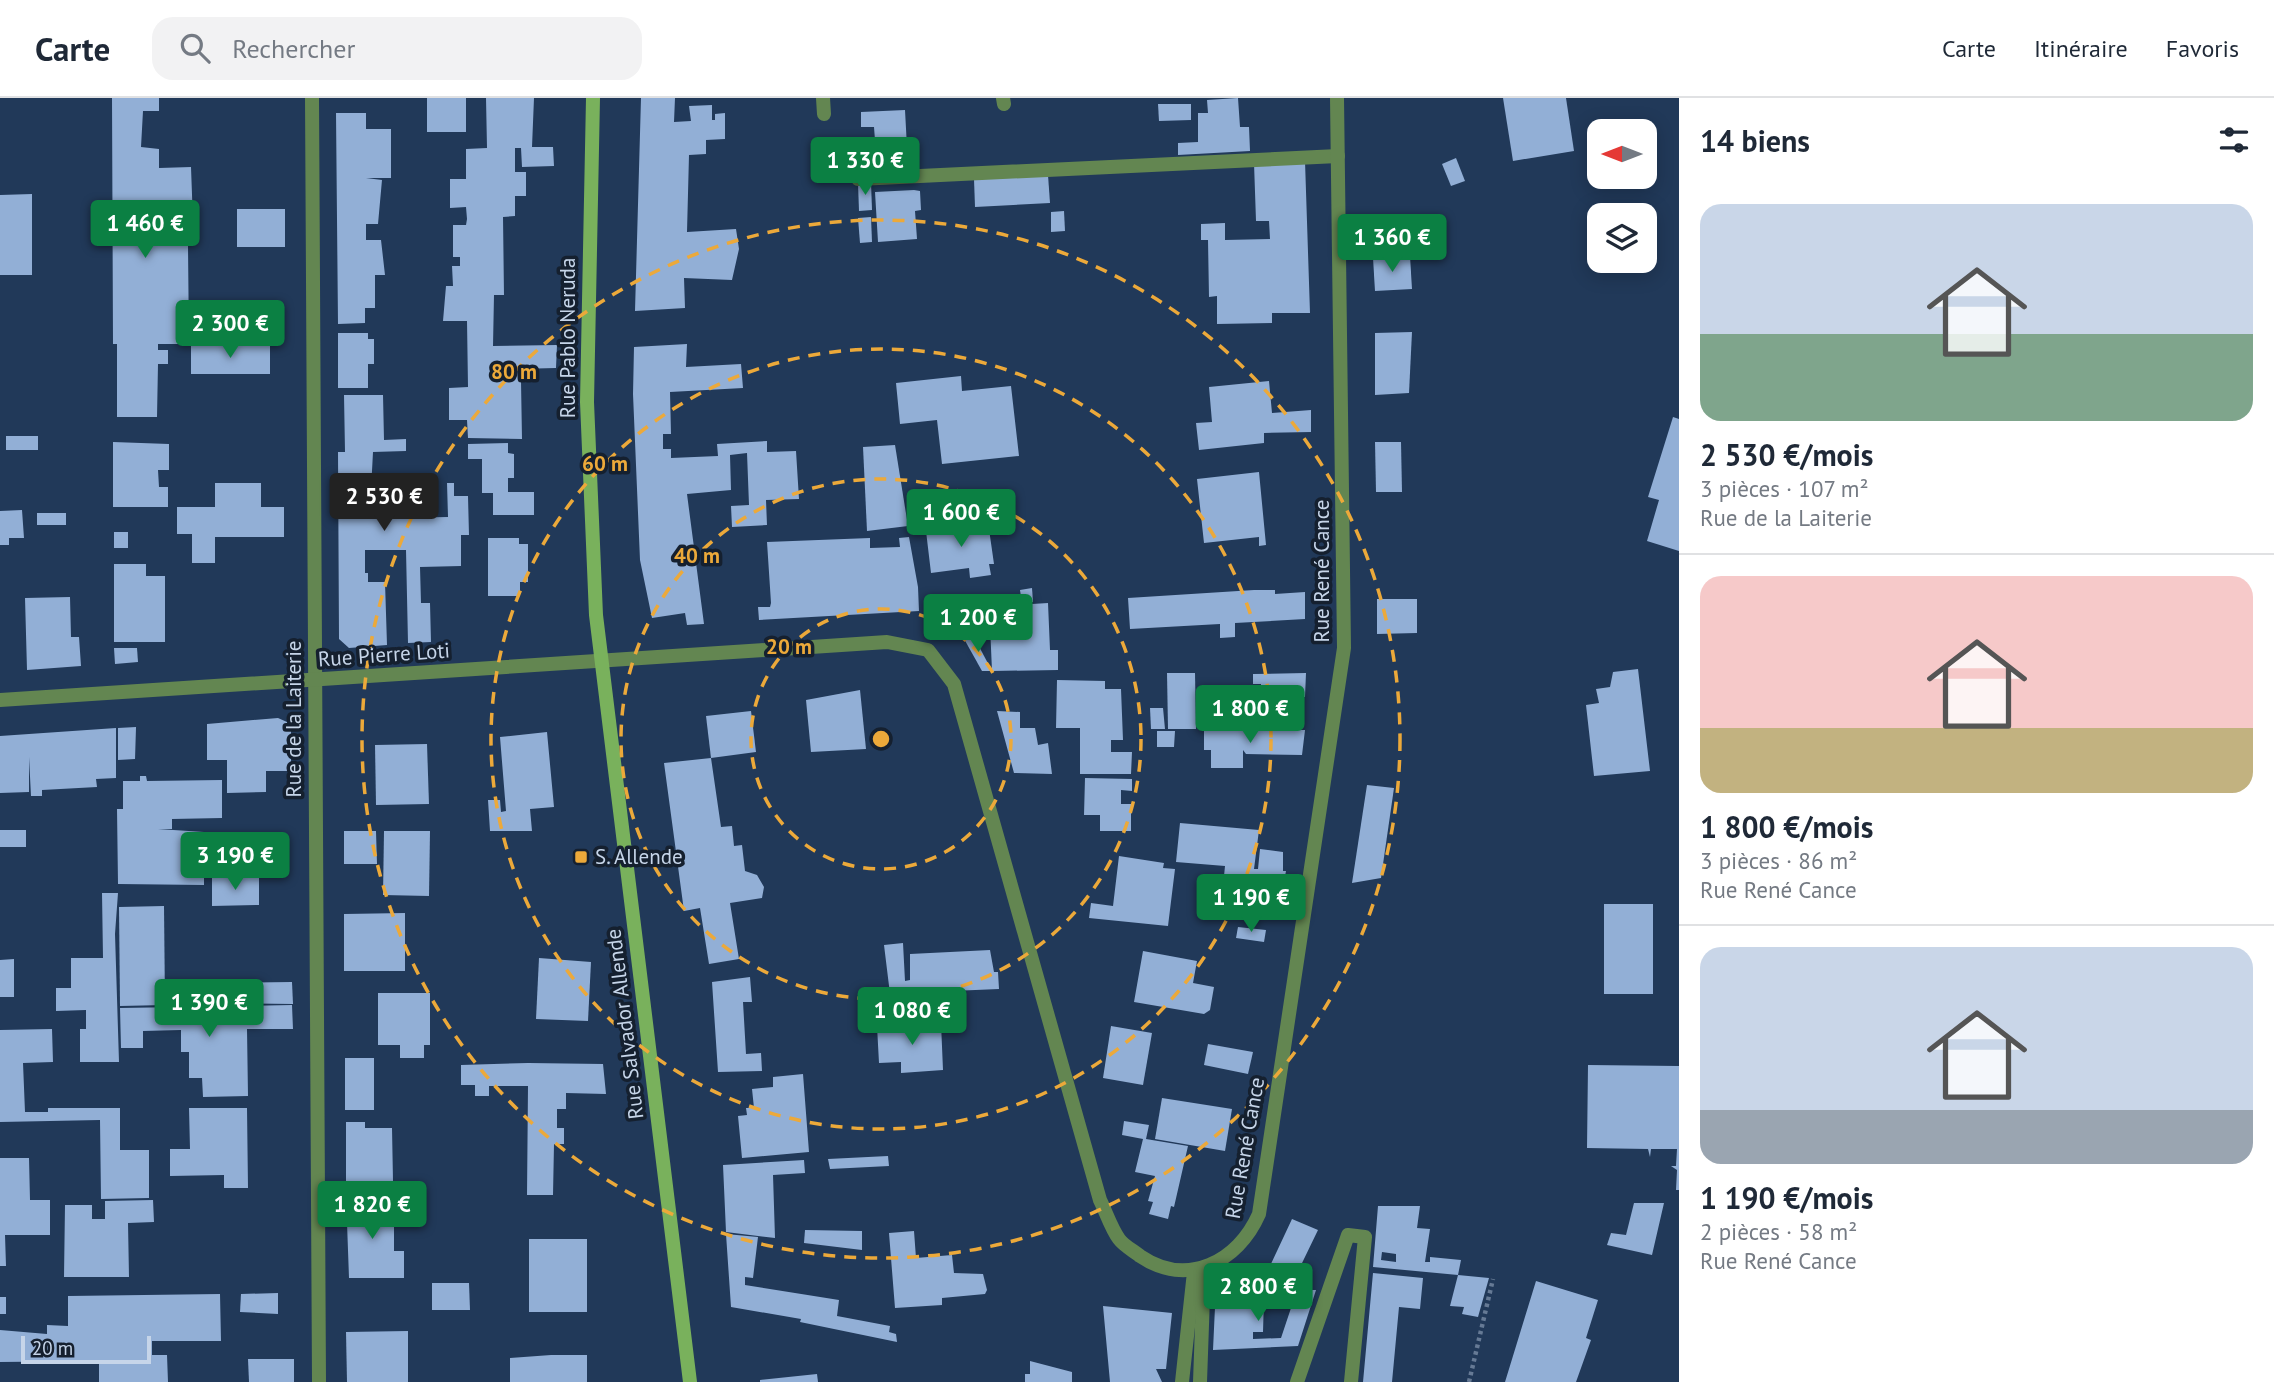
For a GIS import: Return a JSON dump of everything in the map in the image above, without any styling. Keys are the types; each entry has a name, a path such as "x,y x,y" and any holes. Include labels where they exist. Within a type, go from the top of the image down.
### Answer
{"street":[{"name":"Rue de la Laiterie","path":"312,98 319,1382"},
{"name":"Rue Pablo Neruda","path":"593,98 587,402 596,615 603,661"},
{"path":"823,98 824,114"},
{"name":"Rue René Cance","path":"1199,1270 1222,1261 1250,1236 1259,1214 1345,648 1337,98"},
{"path":"858,179 1338,156"},
{"path":"603,661 887,642 928,650 954,684 1100,1200 1120,1241 1153,1265 1199,1270"},
{"name":"Rue Pierre Loti","path":"0,700 603,661"},
{"name":"Rue Salvador Allende","path":"603,661 690,1382"},
{"path":"1297,1382 1348,1236 1365,1237 1351,1382"},
{"path":"1182,1382 1199,1270"},
{"path":"1199,1270 1200,1382"}],"path":[{"path":"1468,1382 1493,1279"}],"building":[{"path":"112,98 159,98 159,111 143,111 141,147 159,149 159,168 191,167 193,222 144,222 144,245 188,246 189,344 158,344 158,350 168,350 168,364 158,364 157,417 117,417 117,344 113,344"},
{"path":"427,98 466,98 466,132 427,132"},
{"path":"486,98 534,98 532,147 553,147 554,166 522,167 521,148 515,148 515,172 526,172 526,196 515,196 515,216 503,217 504,295 494,295 493,346 557,345 556,368 517,369 518,380 521,381 522,439 468,438 467,420 449,420 449,388 468,387 467,321 443,321 446,286 453,286 452,266 460,266 460,257 453,257 453,225 466,225 467,219 466,207 450,208 450,179 466,179 466,149 487,148"},
{"path":"641,98 675,98 674,122 691,121 689,106 712,105 712,120 715,120 715,114 725,113 725,139 706,140 706,154 689,155 687,232 736,229 739,249 732,280 684,278 685,308 635,311"},
{"path":"1238,98 1240,127 1249,127 1250,151 1178,155 1178,143 1198,142 1198,113 1208,113 1207,100"},
{"path":"1503,98 1566,98 1574,151 1513,161"},
{"path":"1158,104 1191,104 1191,120 1159,121"},
{"path":"905,110 908,166 877,167 874,127 861,127 861,112"},
{"path":"336,113 366,113 366,129 391,129 391,178 366,178 382,180 378,224 366,224 366,240 381,240 385,275 375,275 375,308 365,308 365,323 338,324"},
{"path":"857,146 858,179 830,181 828,148"},
{"path":"1456,158 1465,181 1451,186 1442,164"},
{"path":"1305,161 1310,313 1272,313 1272,323 1217,324 1217,296 1209,297 1208,240 1201,240 1201,224 1225,223 1225,240 1270,239 1269,221 1256,221 1254,163"},
{"path":"1048,175 1050,203 975,207 974,179"},
{"path":"871,182 872,210 859,211 858,183"},
{"path":"920,191 921,210 915,211 917,239 878,242 875,192"},
{"path":"32,194 32,275 0,275 0,195"},
{"path":"237,209 285,209 285,247 237,247"},
{"path":"1064,211 1065,231 1051,232 1051,212"},
{"path":"871,217 872,242 860,243 858,218"},
{"path":"1410,256 1412,289 1375,291 1373,258"},
{"path":"1412,332 1409,393 1375,395 1375,333"},
{"path":"338,333 368,333 368,339 374,339 374,364 368,364 368,388 338,388"},
{"path":"687,344 686,367 741,364 743,388 670,392 671,434 663,434 663,449 671,449 671,458 718,456 717,444 767,441 767,452 796,451 799,499 766,500 767,525 732,527 731,506 749,505 747,453 730,455 731,490 687,494 704,624 687,625 685,613 652,618 640,560 633,394 634,347"},
{"path":"191,345 270,345 270,374 191,374"},
{"path":"961,376 962,391 1011,386 1019,456 942,464 937,420 900,424 896,383"},
{"path":"1269,381 1272,413 1311,410 1311,432 1264,433 1264,443 1199,450 1196,423 1212,422 1209,387"},
{"path":"344,395 383,395 384,440 406,439 406,451 373,452 371,490 386,490 392,496 392,518 448,517 447,483 454,483 454,496 468,496 469,535 461,535 461,566 420,567 421,603 430,603 431,642 408,643 406,550 365,550 365,573 368,573 368,582 385,582 387,645 349,648 339,639 338,452 345,452"},
{"path":"1673,417 1679,419 1679,551 1647,541 1659,500 1648,497"},
{"path":"6,436 38,436 38,450 6,450"},
{"path":"113,442 169,444 169,470 158,470 159,487 168,487 168,507 113,507"},
{"path":"1375,442 1401,442 1402,492 1376,492"},
{"path":"508,443 508,453 514,454 514,478 508,478 508,492 534,492 534,515 493,515 493,493 482,493 482,459 468,459 468,444"},
{"path":"895,445 908,526 867,531 863,447"},
{"path":"1259,472 1266,545 1259,546 1259,537 1204,543 1197,479"},
{"path":"215,483 261,483 261,507 284,507 284,537 215,537 215,563 192,563 192,534 177,534 177,507 215,507"},
{"path":"22,510 24,538 9,538 9,545 0,545 0,511"},
{"path":"37,513 66,513 66,525 37,525"},
{"path":"988,522 994,564 989,564 991,575 970,578 969,568 931,573 926,531"},
{"path":"114,532 128,532 128,548 114,548"},
{"path":"909,537 918,587 919,611 759,620 758,607 770,607 771,603 767,542 870,538 870,548 900,547 899,538"},
{"path":"488,538 519,538 519,544 528,544 528,582 520,582 520,596 488,596"},
{"path":"114,564 146,564 146,576 165,576 165,642 114,642"},
{"path":"1032,588 1033,602 1022,603 1020,590"},
{"path":"1275,590 1275,594 1305,592 1305,619 1235,623 1235,637 1220,638 1220,624 1130,629 1128,598"},
{"path":"70,597 71,637 79,637 81,666 27,670 25,598"},
{"path":"1377,599 1417,599 1417,633 1377,634"},
{"path":"1048,603 1050,650 1058,650 1058,670 992,671 990,625 957,626 949,609"},
{"path":"963,637 974,637 992,671 982,671"},
{"path":"114,648 137,648 138,662 115,664"},
{"path":"1638,669 1650,771 1594,776 1586,705 1599,703 1596,689 1610,687 1613,672"},
{"path":"1167,673 1195,673 1196,729 1168,729"},
{"path":"1306,673 1305,697 1261,697 1261,684 1253,684 1253,674"},
{"path":"1057,680 1105,681 1105,689 1121,689 1123,740 1111,740 1111,752 1132,752 1131,774 1080,774 1080,728 1056,728"},
{"path":"860,690 866,749 811,752 806,700"},
{"path":"1150,708 1163,708 1165,729 1151,729"},
{"path":"751,711 756,752 711,758 706,716"},
{"path":"997,711 1020,712 1020,728 1035,728 1038,745 1048,743 1052,774 1014,773"},
{"path":"278,718 287,722 291,730 291,771 266,771 266,792 227,793 227,760 207,760 207,724"},
{"path":"136,727 135,759 118,760 118,728"},
{"path":"116,728 116,778 96,779 97,787 42,790 42,796 31,796 29,757 29,792 0,793 0,736"},
{"path":"1204,729 1305,730 1302,755 1246,754 1243,750 1243,768 1211,768 1211,750 1204,750"},
{"path":"1157,731 1175,731 1174,747 1157,747"},
{"path":"547,732 554,807 530,809 532,831 490,831 488,800 500,800 501,812 506,811 500,737"},
{"path":"427,744 429,804 376,805 375,745"},
{"path":"711,758 721,827 732,826 734,846 742,845 745,871 757,875 764,887 762,898 730,903 739,959 709,964 700,908 684,911 664,763"},
{"path":"140,776 146,776 147,781 222,780 222,818 172,819 172,829 158,829 204,832 204,885 118,884 117,809 123,809 123,781 140,781"},
{"path":"1085,778 1132,779 1132,791 1121,790 1121,804 1131,804 1131,831 1100,831 1100,815 1084,815"},
{"path":"1367,785 1394,788 1381,878 1352,883"},
{"path":"1180,823 1259,830 1254,869 1258,869 1260,849 1283,852 1283,871 1286,871 1282,892 1223,886 1225,866 1176,862"},
{"path":"0,830 26,830 26,847 0,847"},
{"path":"344,831 376,831 377,864 344,864"},
{"path":"384,831 430,831 429,896 383,895"},
{"path":"1119,856 1164,863 1163,868 1175,869 1168,926 1089,918 1091,903 1113,906"},
{"path":"212,878 259,878 259,905 212,906"},
{"path":"102,893 118,893 115,934 119,1062 80,1062 80,1029 86,1029 86,1010 56,1011 56,988 71,988 71,958 103,958"},
{"path":"1604,904 1653,904 1653,994 1604,994"},
{"path":"164,906 165,1005 120,1006 119,907"},
{"path":"405,913 405,971 344,971 344,914"},
{"path":"1238,927 1266,930 1264,942 1236,938"},
{"path":"903,943 905,981 910,980 910,954 990,950 994,972 998,972 999,989 928,992 929,1013 871,1015 870,995 890,994 884,945"},
{"path":"1143,951 1197,961 1193,983 1214,987 1210,1010 1204,1014 1134,1002"},
{"path":"539,958 591,962 588,1021 536,1019"},
{"path":"14,959 14,997 0,997 0,960"},
{"path":"750,977 752,1002 743,1002 746,1054 761,1053 762,1071 718,1072 712,982"},
{"path":"292,982 293,1004 218,1003 218,983"},
{"path":"378,993 430,993 430,1045 424,1045 424,1058 400,1058 400,1045 378,1045"},
{"path":"292,1005 293,1029 247,1029 248,1096 203,1097 202,1078 189,1078 189,1052 181,1052 181,1030 143,1031 143,1048 121,1048 120,1008"},
{"path":"941,1023 943,1070 901,1073 901,1062 879,1063 877,1026"},
{"path":"1111,1026 1152,1033 1143,1085 1103,1078"},
{"path":"52,1029 53,1062 23,1063 25,1112 48,1112 48,1108 120,1108 120,1150 149,1150 149,1198 101,1199 100,1120 0,1122 0,1030"},
{"path":"1208,1044 1253,1052 1248,1074 1204,1065"},
{"path":"345,1058 374,1058 374,1110 345,1110"},
{"path":"603,1064 606,1094 566,1093 566,1109 557,1109 557,1128 564,1128 564,1144 554,1144 553,1195 527,1195 528,1086 489,1086 489,1096 475,1096 475,1085 461,1085 461,1065"},
{"path":"1588,1065 1679,1066 1679,1190 1676,1190 1677,1170 1671,1166 1676,1166 1677,1149 1651,1149 1650,1157 1648,1149 1587,1148"},
{"path":"803,1074 809,1152 742,1158 738,1116 747,1115 746,1108 754,1108 752,1089 773,1087 773,1077"},
{"path":"1162,1098 1232,1109 1225,1151 1155,1139"},
{"path":"189,1108 247,1108 248,1188 224,1188 224,1175 170,1176 170,1149 190,1149"},
{"path":"1124,1121 1149,1125 1146,1139 1188,1146 1174,1207 1171,1206 1168,1219 1149,1214 1153,1202 1148,1201 1155,1176 1135,1172 1143,1139 1122,1135"},
{"path":"346,1122 365,1122 365,1128 392,1128 393,1181 346,1181"},
{"path":"888,1156 889,1166 830,1169 828,1159"},
{"path":"0,1158 29,1158 30,1200 50,1200 50,1235 5,1235 6,1266 0,1266"},
{"path":"804,1160 805,1173 773,1175 775,1238 726,1232 723,1165"},
{"path":"346,1195 364,1195 364,1207 394,1207 394,1251 404,1251 404,1278 349,1278"},
{"path":"153,1200 154,1222 128,1223 129,1277 64,1277 65,1205 92,1205 92,1219 105,1219 105,1201"},
{"path":"1634,1203 1664,1203 1652,1255 1607,1245 1611,1233 1626,1235"},
{"path":"1378,1206 1420,1206 1417,1228 1430,1229 1425,1262 1430,1262 1430,1257 1461,1260 1458,1275 1373,1267","holes":["1382,1252 1396,1254 1396,1262 1381,1260"]},
{"path":"1292,1219 1318,1230 1289,1290 1257,1278 1270,1266"},
{"path":"805,1230 862,1231 862,1250 804,1243"},
{"path":"914,1231 916,1258 952,1255 954,1273 983,1274 987,1290 985,1294 942,1298 942,1305 895,1308 889,1233"},
{"path":"726,1234 758,1237 753,1278 745,1277 745,1285 839,1300 837,1316 890,1326 889,1332 896,1334 897,1342 800,1322 801,1319 731,1307"},
{"path":"529,1239 587,1239 587,1312 529,1312"},
{"path":"1373,1273 1423,1278 1420,1309 1399,1307 1392,1382 1363,1382"},
{"path":"1458,1275 1489,1278 1478,1317 1462,1314 1464,1307 1450,1306"},
{"path":"1536,1281 1598,1300 1586,1338 1591,1340 1576,1382 1505,1382"},
{"path":"432,1283 469,1283 470,1310 432,1310"},
{"path":"1297,1290 1316,1290 1298,1346 1213,1350 1215,1307 1223,1299 1264,1298 1263,1332 1253,1332 1253,1339 1281,1338"},
{"path":"278,1293 278,1314 240,1312 241,1294"},
{"path":"220,1294 221,1341 152,1341 152,1355 167,1355 168,1382 99,1382 99,1361 0,1362 0,1330 47,1334 47,1325 68,1326 68,1296"},
{"path":"0,1297 6,1297 6,1314 0,1314"},
{"path":"1103,1306 1172,1313 1166,1369 1156,1369 1162,1382 1110,1382"},
{"path":"408,1331 408,1382 347,1382 346,1332"},
{"path":"587,1355 587,1382 510,1382 510,1358"},
{"path":"248,1359 294,1359 294,1382 249,1382"},
{"path":"1030,1361 1072,1372 1072,1382 1025,1382 1025,1374 1030,1374"},
{"path":"817,1374 818,1382 760,1382 760,1380"}],"place":[{"name":"S. Allende","path":"581,857"}]}
